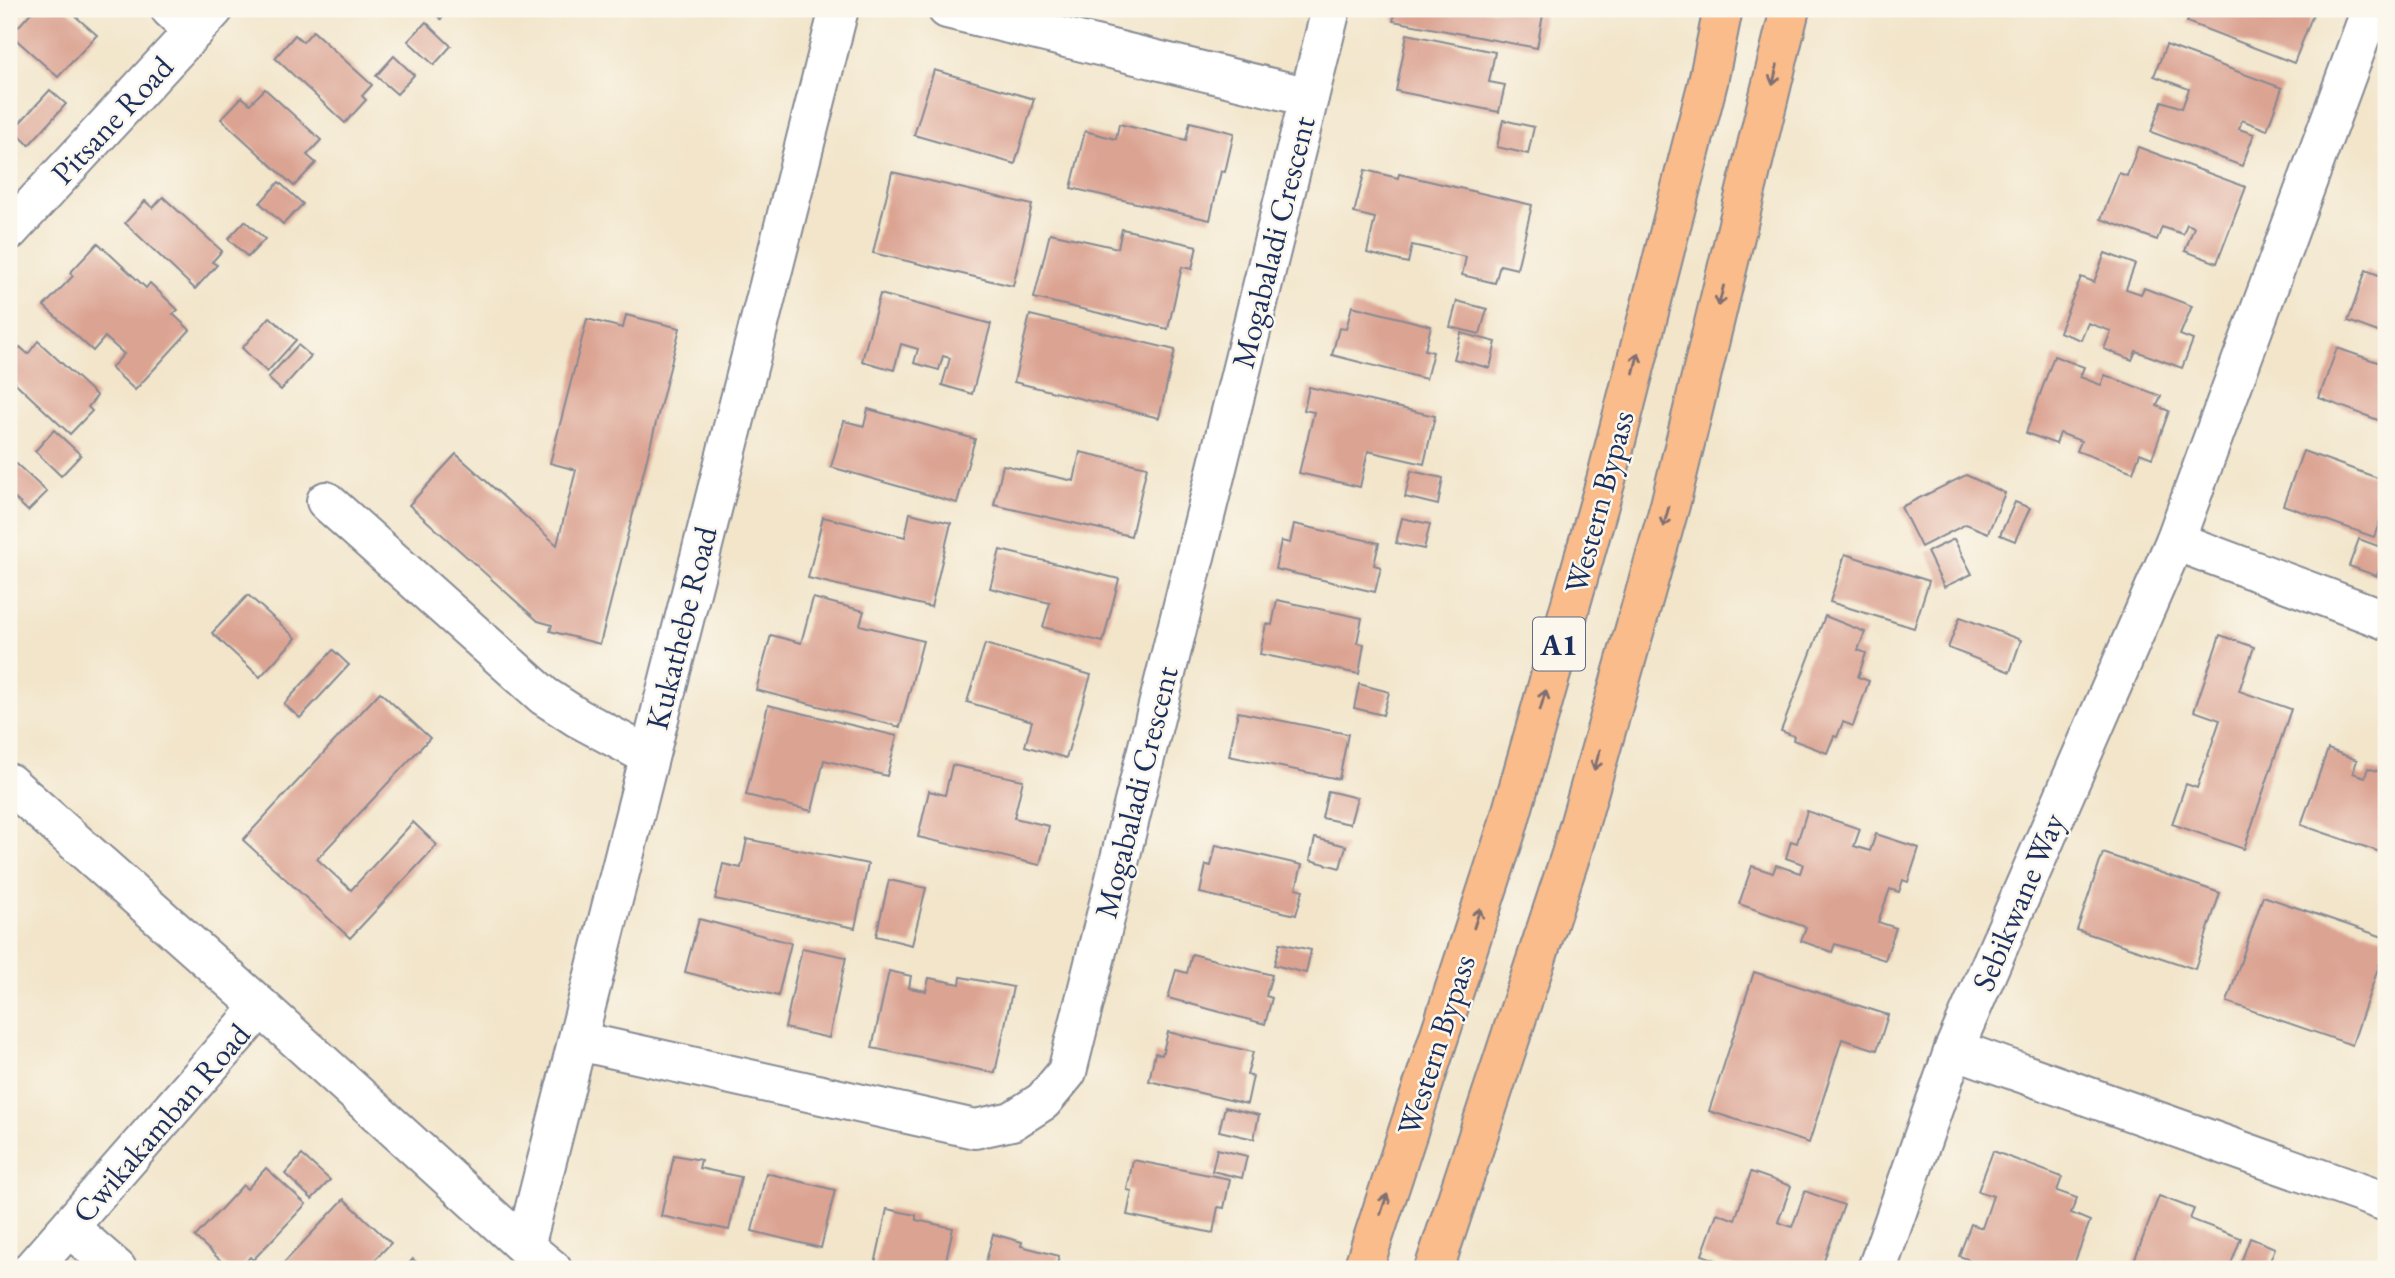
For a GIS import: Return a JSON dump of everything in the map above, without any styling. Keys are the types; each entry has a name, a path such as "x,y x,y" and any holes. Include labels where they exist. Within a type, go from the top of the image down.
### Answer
{"highway":[{"name":"Western Bypass","path":"1363,1269 1506,832 1623,414 1708,82 1723,9"},
{"name":"A1","path":"1434,1269 1571,854 1666,518 1790,9"}],"street":[{"name":"Kukathebe Road","path":"538,1258 578,1041 839,9"},
{"path":"947,9 1309,97"},
{"name":"Mogabaladi Crescent","path":"578,1041 975,1129 1012,1121 1043,1101 1067,1072 1331,9"},
{"name":"Sebikwane Way","path":"1877,1269 1954,1049 2175,541 2371,9"},
{"name":"Pitsane Road","path":"9,231 193,16"},
{"path":"326,501 544,696 578,718 649,756"},
{"path":"2175,541 2386,620"},
{"path":"9,783 538,1258"},
{"name":"Cwikakamban Road","path":"32,1269 261,1007"},
{"path":"1954,1049 2386,1202"},
{"path":"70,1227 117,1269"}],"building":[{"path":"34,9 67,9 97,35 58,77 11,35"},
{"path":"430,9 451,9 441,19"},
{"path":"1396,9 1544,9 1537,48 1393,21"},
{"path":"2193,9 2315,9 2294,63 2187,22"},
{"path":"426,22 451,46 434,65 408,41"},
{"path":"313,31 372,85 362,96 366,100 345,123 275,58 295,35 303,42"},
{"path":"1407,34 1495,52 1489,82 1505,85 1499,112 1396,91"},
{"path":"2166,45 2282,88 2267,130 2242,120 2239,129 2254,134 2242,166 2151,132 2162,101 2182,108 2189,89 2154,76"},
{"path":"394,56 414,75 397,94 376,76"},
{"path":"934,70 1034,99 1015,164 914,135"},
{"path":"265,89 321,140 307,155 316,163 294,186 221,119 242,97 250,104"},
{"path":"50,90 66,104 29,145 13,130"},
{"path":"1503,120 1534,127 1528,154 1497,147"},
{"path":"1190,122 1234,133 1225,172 1221,171 1210,220 1071,188 1085,131 1116,139 1119,124 1186,140"},
{"path":"2138,147 2246,187 2217,263 2185,251 2194,227 2187,224 2183,234 2162,227 2157,240 2101,219 2119,173 2127,176"},
{"path":"1365,170 1398,178 1399,174 1532,205 1517,269 1500,265 1495,283 1462,275 1466,257 1412,245 1408,263 1367,253 1375,218 1354,213"},
{"path":"892,172 1032,205 1013,286 873,253"},
{"path":"279,182 303,204 283,224 260,203"},
{"path":"163,197 222,251 212,262 217,265 195,289 125,223 145,201 153,208"},
{"path":"245,221 265,239 248,257 228,239"},
{"path":"1122,229 1197,246 1192,269 1182,267 1168,329 1034,298 1050,233 1118,248"},
{"path":"98,243 146,288 150,283 178,310 173,314 190,330 135,390 111,368 124,354 105,337 93,351 44,306 73,276 70,273"},
{"path":"2105,253 2135,264 2126,289 2141,294 2144,288 2192,306 2180,335 2193,340 2182,368 2136,351 2132,360 2104,349 2111,331 2088,323 2081,340 2059,332 2081,277 2094,282"},
{"path":"2366,270 2386,278 2386,335 2348,321"},
{"path":"880,294 991,324 972,394 942,385 950,358 943,356 939,370 914,363 918,349 901,344 894,370 862,361"},
{"path":"1457,301 1487,309 1480,334 1450,327"},
{"path":"1352,306 1431,326 1425,350 1433,352 1426,379 1332,355 1339,328 1346,329"},
{"path":"626,315 680,328 600,644 550,631 552,625 538,621 409,505 456,454 557,545 576,470 550,463 587,319 623,328"},
{"path":"1030,315 1175,350 1159,418 1014,382"},
{"path":"270,317 296,340 267,372 242,348"},
{"path":"1461,333 1496,342 1490,368 1454,359"},
{"path":"38,341 97,396 88,407 92,411 70,434 9,377 9,359 20,347 28,354"},
{"path":"298,345 311,356 281,390 268,378"},
{"path":"2337,348 2386,365 2386,423 2319,398"},
{"path":"2054,356 2084,367 2080,377 2101,385 2105,375 2161,396 2157,406 2169,411 2152,458 2140,453 2133,472 2077,451 2081,441 2060,433 2056,444 2026,433"},
{"path":"1309,387 1435,416 1424,464 1368,451 1360,487 1299,473 1314,412 1304,410"},
{"path":"868,409 975,439 957,503 831,467 844,421 864,426"},
{"path":"54,430 81,455 61,476 35,451"},
{"path":"2303,451 2386,481 2386,505 2374,537 2283,505"},
{"path":"1080,452 1147,467 1131,536 994,505 1003,465 1074,481"},
{"path":"9,457 47,492 28,511 9,493"},
{"path":"1411,471 1443,478 1438,505 1405,497"},
{"path":"1966,475 2005,493 1988,533 1966,524 1921,547 1901,507"},
{"path":"2015,502 2030,508 2015,541 2000,535"},
{"path":"910,513 951,523 931,607 808,578 823,517 905,537"},
{"path":"1402,518 1430,524 1424,549 1396,543"},
{"path":"1294,524 1379,543 1374,565 1381,567 1375,592 1275,569 1281,541 1290,543"},
{"path":"1954,539 1972,574 1944,587 1927,552"},
{"path":"2359,539 2386,549 2377,576 2349,566"},
{"path":"1000,550 1119,579 1103,642 1043,627 1050,603 990,588"},
{"path":"1845,554 1929,581 1914,628 1830,602"},
{"path":"248,595 296,638 260,677 212,633"},
{"path":"813,598 864,611 860,625 923,641 900,727 756,690 771,635 801,643"},
{"path":"1277,600 1362,618 1357,643 1364,644 1359,674 1260,654 1266,624 1272,625"},
{"path":"1825,616 1865,632 1858,650 1866,653 1858,677 1869,681 1853,726 1843,722 1827,753 1793,740 1794,736 1781,731"},
{"path":"1960,617 2021,640 2010,672 1948,648"},
{"path":"2220,635 2254,647 2239,691 2291,709 2244,849 2172,824 2186,784 2197,788 2220,720 2194,711"},
{"path":"985,644 1091,675 1066,758 1025,746 1032,721 967,702"},
{"path":"333,650 349,665 300,718 284,704"},
{"path":"1359,684 1389,692 1383,715 1354,708"},
{"path":"380,692 430,738 317,859 351,890 413,822 437,845 350,938 243,840"},
{"path":"768,705 897,736 887,776 824,760 812,811 746,795"},
{"path":"1238,712 1348,734 1339,779 1229,756"},
{"path":"2328,749 2357,760 2353,773 2365,777 2368,768 2386,774 2386,854 2301,825"},
{"path":"952,765 1023,780 1014,818 1049,826 1040,865 918,837 929,791 945,795"},
{"path":"1328,791 1357,798 1350,824 1322,818"},
{"path":"1807,811 1860,829 1854,846 1870,851 1876,834 1919,848 1908,882 1903,880 1899,892 1890,889 1878,922 1896,928 1885,960 1835,944 1832,952 1801,941 1806,927 1739,904 1752,866 1773,873 1776,865 1800,873 1803,864 1786,858 1791,841 1797,843"},
{"path":"1315,838 1346,846 1340,868 1310,860"},
{"path":"747,839 868,864 855,928 715,899 723,864 741,868"},
{"path":"1216,845 1302,865 1296,888 1303,890 1296,915 1200,893 1206,865 1211,866"},
{"path":"2103,853 2220,893 2195,969 2077,930"},
{"path":"889,880 926,888 912,945 876,936"},
{"path":"2263,896 2386,938 2386,945 2352,1045 2227,1002"},
{"path":"699,919 791,943 778,996 685,972"},
{"path":"1280,943 1311,950 1306,973 1274,965"},
{"path":"802,948 846,957 829,1038 785,1028"},
{"path":"1192,954 1272,975 1266,996 1272,998 1265,1024 1168,998 1176,970 1187,973"},
{"path":"889,971 911,976 909,988 926,991 929,978 960,984 961,977 1013,987 995,1073 872,1048"},
{"path":"1754,972 1888,1015 1877,1050 1842,1039 1809,1143 1709,1111"},
{"path":"1168,1032 1253,1052 1247,1075 1253,1076 1247,1104 1149,1081 1155,1053 1162,1055"},
{"path":"1225,1107 1259,1115 1254,1139 1219,1131"},
{"path":"1217,1149 1247,1156 1242,1178 1212,1171"},
{"path":"1993,1151 2062,1177 2057,1191 2077,1198 2071,1213 2090,1221 2072,1269 1995,1269 1959,1256 1971,1224 1982,1228 1993,1196 1978,1191"},
{"path":"302,1155 330,1180 312,1199 285,1174"},
{"path":"674,1155 701,1160 699,1168 741,1177 729,1230 661,1216"},
{"path":"1133,1160 1230,1179 1224,1208 1218,1207 1213,1233 1127,1215 1132,1191 1127,1190"},
{"path":"266,1168 306,1204 253,1260 250,1257 240,1269 230,1269 195,1237 243,1185 247,1189"},
{"path":"1751,1172 1791,1186 1778,1222 1792,1227 1805,1191 1844,1205 1821,1269 1741,1269 1702,1255 1717,1213 1735,1220"},
{"path":"766,1173 835,1190 821,1248 752,1231"},
{"path":"2159,1196 2194,1209 2190,1219 2241,1238 2229,1269 2131,1269"},
{"path":"344,1199 391,1243 366,1269 278,1269"},
{"path":"887,1209 916,1215 916,1220 953,1228 944,1269 874,1269"},
{"path":"993,1234 1022,1242 1021,1246 1059,1256 1056,1269 984,1269"},
{"path":"2250,1238 2275,1248 2267,1269 2250,1269 2240,1265"},
{"path":"413,1259 424,1269 404,1269"}]}
